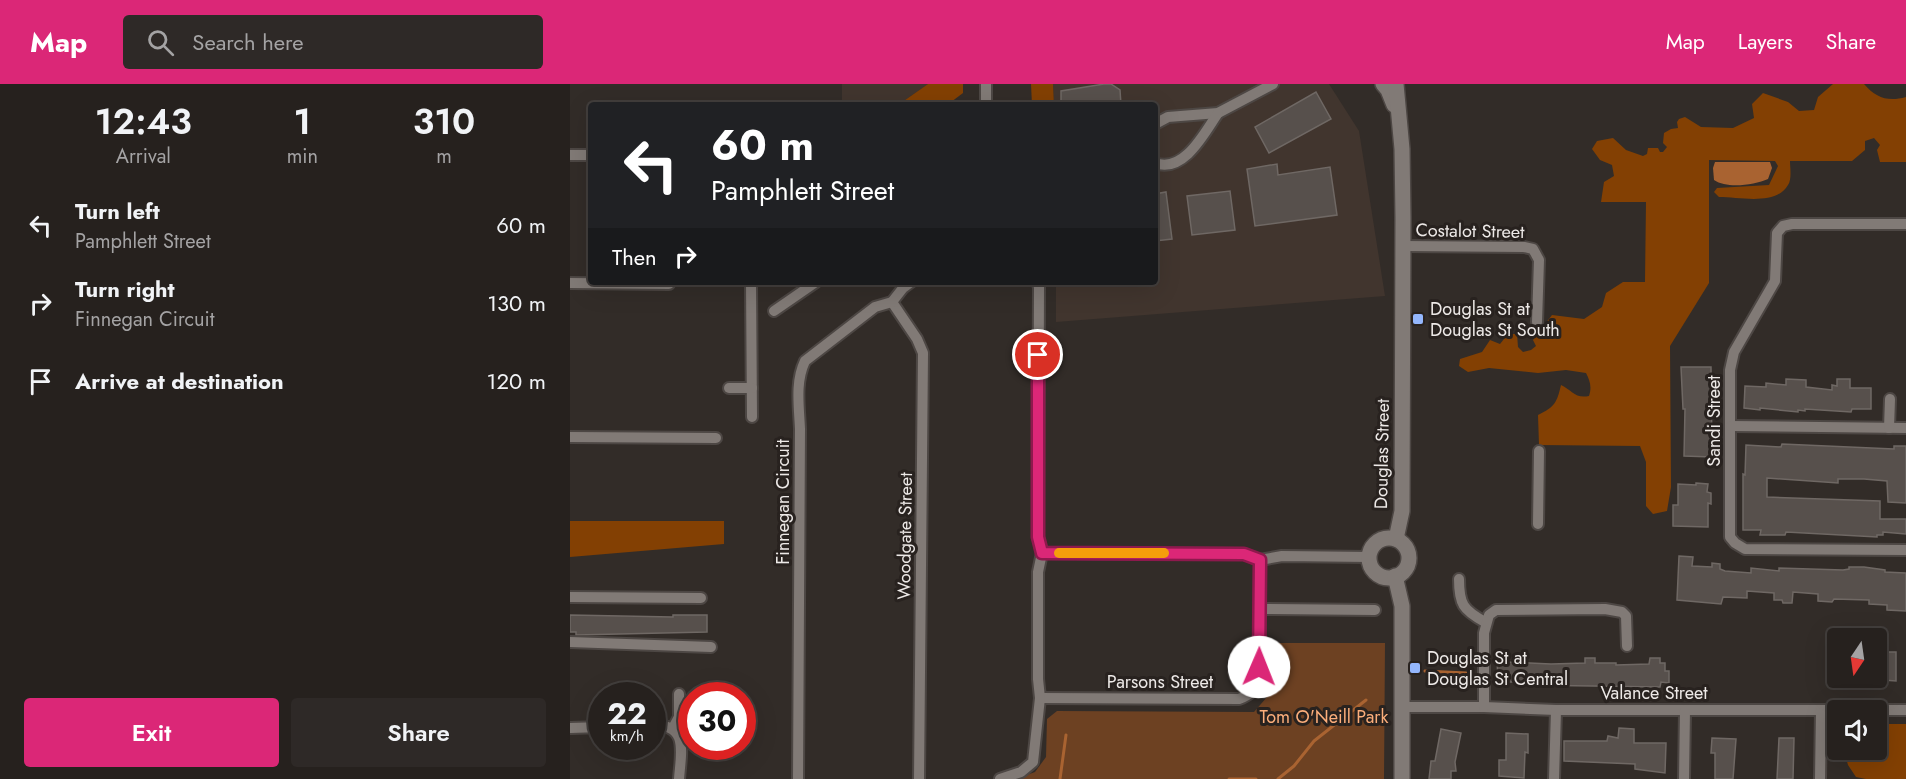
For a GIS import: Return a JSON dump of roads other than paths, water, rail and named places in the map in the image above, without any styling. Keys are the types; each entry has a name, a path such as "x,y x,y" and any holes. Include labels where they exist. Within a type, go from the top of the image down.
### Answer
{"main road":[{"name":"Douglas Street","path":"1383,84 1399,116"},
{"name":"Douglas Street","path":"1396,84 1403,246 1402,511 1396,539"},
{"path":"1387,538 1396,539 1404,545 1409,558 1406,568 1395,576 1387,577 1377,573 1371,564 1370,557 1372,548 1387,538"},
{"path":"1395,576 1402,606 1402,779"}],"street":[{"path":"1158,122 1168,117 1218,113 1273,84"},
{"path":"986,85 986,102"},
{"path":"1158,163 1168,165 1179,161 1188,153 1218,113"},
{"path":"570,155 588,155"},
{"name":"Sandi Street","path":"1906,224 1792,224 1784,226 1777,233 1775,281 1731,361 1730,537 1745,549 1906,550"},
{"name":"Costalot Street","path":"1403,246 1533,249 1539,261 1537,322"},
{"path":"570,283 588,283"},
{"path":"752,285 752,417"},
{"path":"774,311 808,285"},
{"name":"Finnegan Circuit","path":"798,779 800,429 798,383 800,370 805,361 875,307 892,302 907,285"},
{"path":"1000,779 1021,772 1033,762 1040,698 1038,572 1042,553 1038,537 1037,285"},
{"name":"Woodgate Street","path":"892,302 917,339 923,353 919,779"},
{"path":"729,388 752,388"},
{"path":"1889,428 1890,399"},
{"path":"1731,426 1906,428"},
{"path":"570,437 716,438"},
{"path":"1538,525 1539,451"},
{"path":"1042,553 1244,554 1260,560 1282,556 1370,557"},
{"name":"Parsons Street","path":"1040,698 1239,699 1248,696 1256,688 1259,679 1260,560"},
{"path":"1459,579 1459,597 1462,604 1473,615 1485,622"},
{"path":"570,597 701,598"},
{"path":"1259,609 1376,610"},
{"path":"1484,706 1485,622 1488,615 1496,610 1617,610 1626,616 1627,646"},
{"path":"570,642 711,647"},
{"name":"Valance Street","path":"1402,707 1484,706 1556,710 1906,710"},
{"path":"1554,779 1556,710"},
{"path":"1684,779 1685,710"},
{"path":"1820,779 1821,710"},
{"path":"673,728 678,719"},
{"path":"666,725 673,728 680,736 680,779"},
{"path":"570,728 588,727"}],"waterway":[{"path":"1425,671 1466,673"},
{"path":"1278,779 1294,766 1314,741 1366,700"},
{"path":"1060,779 1066,735"},
{"path":"1229,779 1256,779"}],"place":[{"name":"Douglas St at Douglas St South","path":"1418,319"},
{"name":"Douglas St at Douglas St Central","path":"1415,668"}],"park label":[{"name":"Tom O'Neill Park","path":"1324,717"}]}
